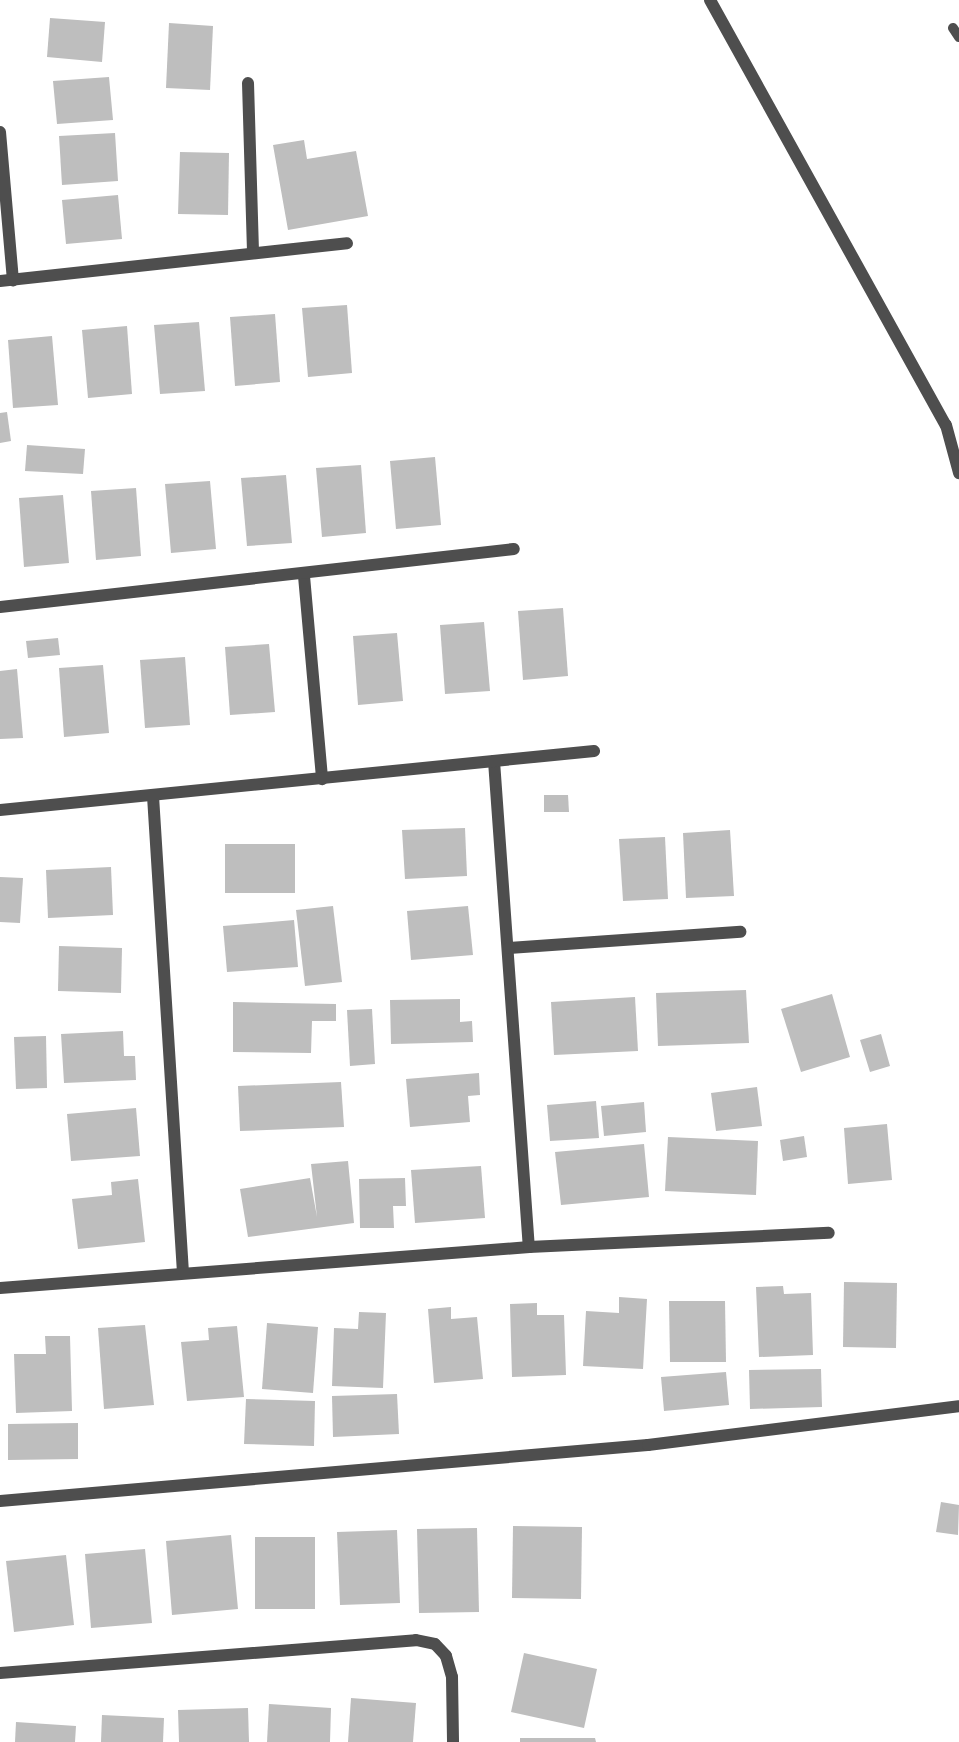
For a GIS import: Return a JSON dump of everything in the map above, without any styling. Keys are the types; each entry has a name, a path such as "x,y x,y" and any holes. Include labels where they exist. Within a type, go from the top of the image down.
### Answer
{"street":[{"path":"710,0 946,425 959,473"},
{"path":"248,84 253,253"},
{"path":"0,132 6,280 347,243"},
{"path":"946,425 959,421"},
{"path":"0,607 304,576 514,549"},
{"path":"304,576 322,779"},
{"path":"0,810 594,751"},
{"path":"494,761 529,1246"},
{"path":"153,796 183,1273"},
{"path":"509,948 740,932"},
{"path":"0,1288 529,1246 829,1233"},
{"path":"0,1501 648,1445 959,1406"},
{"path":"0,1673 416,1640 435,1644 446,1656 452,1677 453,1742"}],"building":[{"path":"50,18 105,22 102,62 47,57"},
{"path":"169,23 213,26 210,90 166,88"},
{"path":"109,77 113,120 57,124 53,81"},
{"path":"115,133 118,181 62,185 59,136"},
{"path":"304,140 307,159 356,151 368,216 288,230 273,145"},
{"path":"180,152 229,153 228,215 178,214"},
{"path":"118,195 122,239 66,244 62,200"},
{"path":"347,305 352,373 308,377 302,308"},
{"path":"275,314 280,382 235,386 230,317"},
{"path":"199,322 205,391 160,394 154,325"},
{"path":"127,326 132,394 88,398 82,330"},
{"path":"52,336 58,405 13,408 8,340"},
{"path":"7,412 11,441 0,443 0,413"},
{"path":"27,445 85,449 83,474 25,471"},
{"path":"435,457 441,525 396,529 390,461"},
{"path":"361,465 366,533 322,537 316,468"},
{"path":"286,475 292,543 247,546 241,478"},
{"path":"210,481 216,549 171,553 165,484"},
{"path":"136,488 141,556 96,560 91,491"},
{"path":"63,495 69,563 24,567 19,498"},
{"path":"563,608 568,676 523,680 518,611"},
{"path":"484,622 490,691 445,694 440,625"},
{"path":"397,633 403,701 358,705 353,636"},
{"path":"58,638 60,655 28,658 26,641"},
{"path":"269,644 275,712 230,715 225,647"},
{"path":"185,657 190,725 145,728 140,660"},
{"path":"103,665 109,733 64,737 59,668"},
{"path":"17,669 23,738 0,739 0,671"},
{"path":"544,795 568,795 569,812 544,812"},
{"path":"465,828 467,876 405,879 402,830"},
{"path":"730,830 734,896 686,898 683,833"},
{"path":"665,837 668,899 623,901 619,839"},
{"path":"225,844 295,844 295,893 225,893"},
{"path":"111,867 113,915 48,918 46,870"},
{"path":"0,877 23,878 20,923 0,922"},
{"path":"333,906 342,982 305,986 296,910"},
{"path":"468,906 473,955 411,960 407,911"},
{"path":"294,920 298,967 227,972 223,926"},
{"path":"59,946 122,948 121,993 58,991"},
{"path":"746,990 749,1043 658,1046 656,993"},
{"path":"832,994 850,1057 801,1072 781,1009"},
{"path":"635,997 638,1051 554,1055 551,1002"},
{"path":"460,999 460,1022 472,1021 473,1042 391,1044 390,1000"},
{"path":"233,1002 336,1004 336,1021 312,1021 311,1053 233,1052"},
{"path":"372,1009 375,1064 350,1066 347,1010"},
{"path":"123,1031 124,1056 135,1056 136,1080 64,1083 61,1034"},
{"path":"881,1034 890,1066 870,1072 860,1040"},
{"path":"46,1036 47,1088 16,1089 14,1037"},
{"path":"479,1073 480,1095 468,1096 470,1122 410,1127 406,1079"},
{"path":"341,1082 344,1127 240,1131 238,1086"},
{"path":"757,1087 762,1126 716,1131 711,1093"},
{"path":"596,1101 599,1138 550,1141 547,1105"},
{"path":"644,1102 646,1132 604,1136 601,1106"},
{"path":"136,1108 140,1156 71,1161 67,1114"},
{"path":"887,1124 892,1180 848,1184 844,1128"},
{"path":"804,1136 807,1157 783,1161 780,1140"},
{"path":"668,1137 758,1141 756,1195 665,1191"},
{"path":"644,1144 649,1197 561,1205 555,1152"},
{"path":"348,1161 354,1223 248,1237 240,1189 310,1178 317,1217 311,1164"},
{"path":"481,1166 485,1218 415,1223 411,1170"},
{"path":"405,1178 406,1206 393,1206 394,1228 360,1228 359,1179"},
{"path":"138,1179 145,1242 78,1249 72,1199 112,1195 111,1182"},
{"path":"844,1282 897,1283 896,1348 843,1347"},
{"path":"783,1286 784,1294 811,1293 813,1355 759,1357 756,1287"},
{"path":"619,1297 647,1299 643,1369 583,1366 586,1311 619,1313"},
{"path":"669,1301 725,1301 726,1362 670,1362"},
{"path":"537,1303 537,1315 564,1315 566,1375 512,1377 510,1304"},
{"path":"451,1307 451,1319 477,1317 483,1379 434,1383 428,1309"},
{"path":"359,1312 386,1313 383,1388 332,1386 334,1328 358,1329"},
{"path":"267,1323 318,1327 313,1393 262,1389"},
{"path":"145,1325 154,1405 104,1409 98,1328"},
{"path":"237,1326 244,1397 187,1401 181,1342 209,1340 208,1328"},
{"path":"45,1336 70,1336 72,1411 16,1413 14,1354 46,1354"},
{"path":"821,1369 822,1407 750,1409 749,1370"},
{"path":"726,1372 729,1405 664,1411 661,1377"},
{"path":"397,1394 399,1434 333,1437 332,1396"},
{"path":"246,1399 315,1401 314,1446 244,1444"},
{"path":"78,1423 78,1459 8,1460 8,1424"},
{"path":"941,1502 959,1505 958,1535 936,1532"},
{"path":"513,1526 582,1527 581,1599 512,1598"},
{"path":"477,1528 479,1612 419,1613 417,1529"},
{"path":"397,1530 400,1603 340,1605 337,1532"},
{"path":"231,1535 238,1609 172,1615 166,1541"},
{"path":"255,1537 315,1537 315,1609 255,1609"},
{"path":"145,1549 152,1623 91,1628 85,1554"},
{"path":"66,1555 74,1625 14,1632 6,1561"},
{"path":"524,1653 597,1669 584,1728 511,1712"},
{"path":"351,1698 416,1703 413,1742 348,1742"},
{"path":"269,1704 331,1708 330,1742 267,1742"},
{"path":"248,1708 249,1742 179,1742 178,1710"},
{"path":"102,1715 164,1718 163,1742 101,1742"},
{"path":"16,1722 76,1726 75,1742 15,1742"},
{"path":"520,1738 595,1738 596,1742 520,1742"}]}
